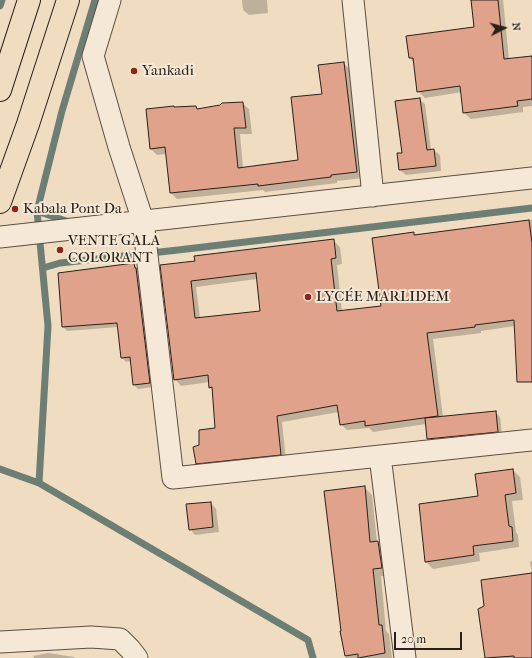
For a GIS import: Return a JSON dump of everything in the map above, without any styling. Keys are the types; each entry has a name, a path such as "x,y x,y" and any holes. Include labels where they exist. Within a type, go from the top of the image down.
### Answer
{"highway":[{"path":"0,90 29,0"},
{"path":"0,202 28,124 68,0"}],"street":[{"path":"110,0 94,56 119,147 143,221 173,478 532,440"},
{"path":"353,0 373,196"},
{"path":"0,237 532,178"},
{"path":"380,456 405,658"},
{"path":"0,642 91,637 120,639 137,658"}],"building":[{"path":"471,0 498,0 504,59 532,56 532,99 517,101 518,106 463,113 460,86 417,92 413,58 409,58 406,36 474,27"},
{"path":"344,62 357,172 331,175 331,177 258,186 258,184 170,193 165,147 150,149 146,109 174,106 196,106 197,109 220,105 222,103 243,102 246,128 234,128 238,168 298,160 291,97 322,94 318,65"},
{"path":"420,98 427,150 434,149 436,166 399,170 397,153 402,153 395,101"},
{"path":"529,220 532,243 532,382 517,382 514,320 427,333 438,416 365,426 365,421 340,425 337,405 277,416 281,455 196,464 193,447 199,445 199,430 215,428 212,387 209,388 208,375 174,380 160,265 195,261 194,256 334,239 336,258 331,259 337,311 381,306 372,238 414,232 414,235","holes":["256,273 260,311 195,318 191,281"]},
{"path":"134,263 136,268 150,383 133,385 130,357 121,358 117,323 62,327 58,273"},
{"path":"496,411 498,432 427,439 425,418"},
{"path":"513,469 516,493 505,495 509,526 512,527 513,541 473,546 474,555 425,562 419,504 478,496 475,474"},
{"path":"365,486 370,542 378,541 382,568 373,569 379,625 382,625 385,653 358,658 358,654 345,656 340,631 324,491"},
{"path":"211,502 213,527 189,530 186,504"},
{"path":"532,573 532,658 514,658 514,656 485,658 478,609 484,606 481,580"}],"waterway":[{"path":"0,6 2,0"},
{"path":"39,483 48,326 37,211 62,111 95,0"},
{"path":"43,268 60,263 532,208"},
{"path":"37,211 69,222"},
{"path":"0,469 39,483 308,640 313,658"}],"place":[{"name":"Yankadi","path":"134,71"},
{"name":"Kabala Pont Da","path":"15,209"},
{"name":"VENTE GALA COLORANT","path":"60,250"},
{"name":"LYCÉE MARLIDEM","path":"308,297"}]}
